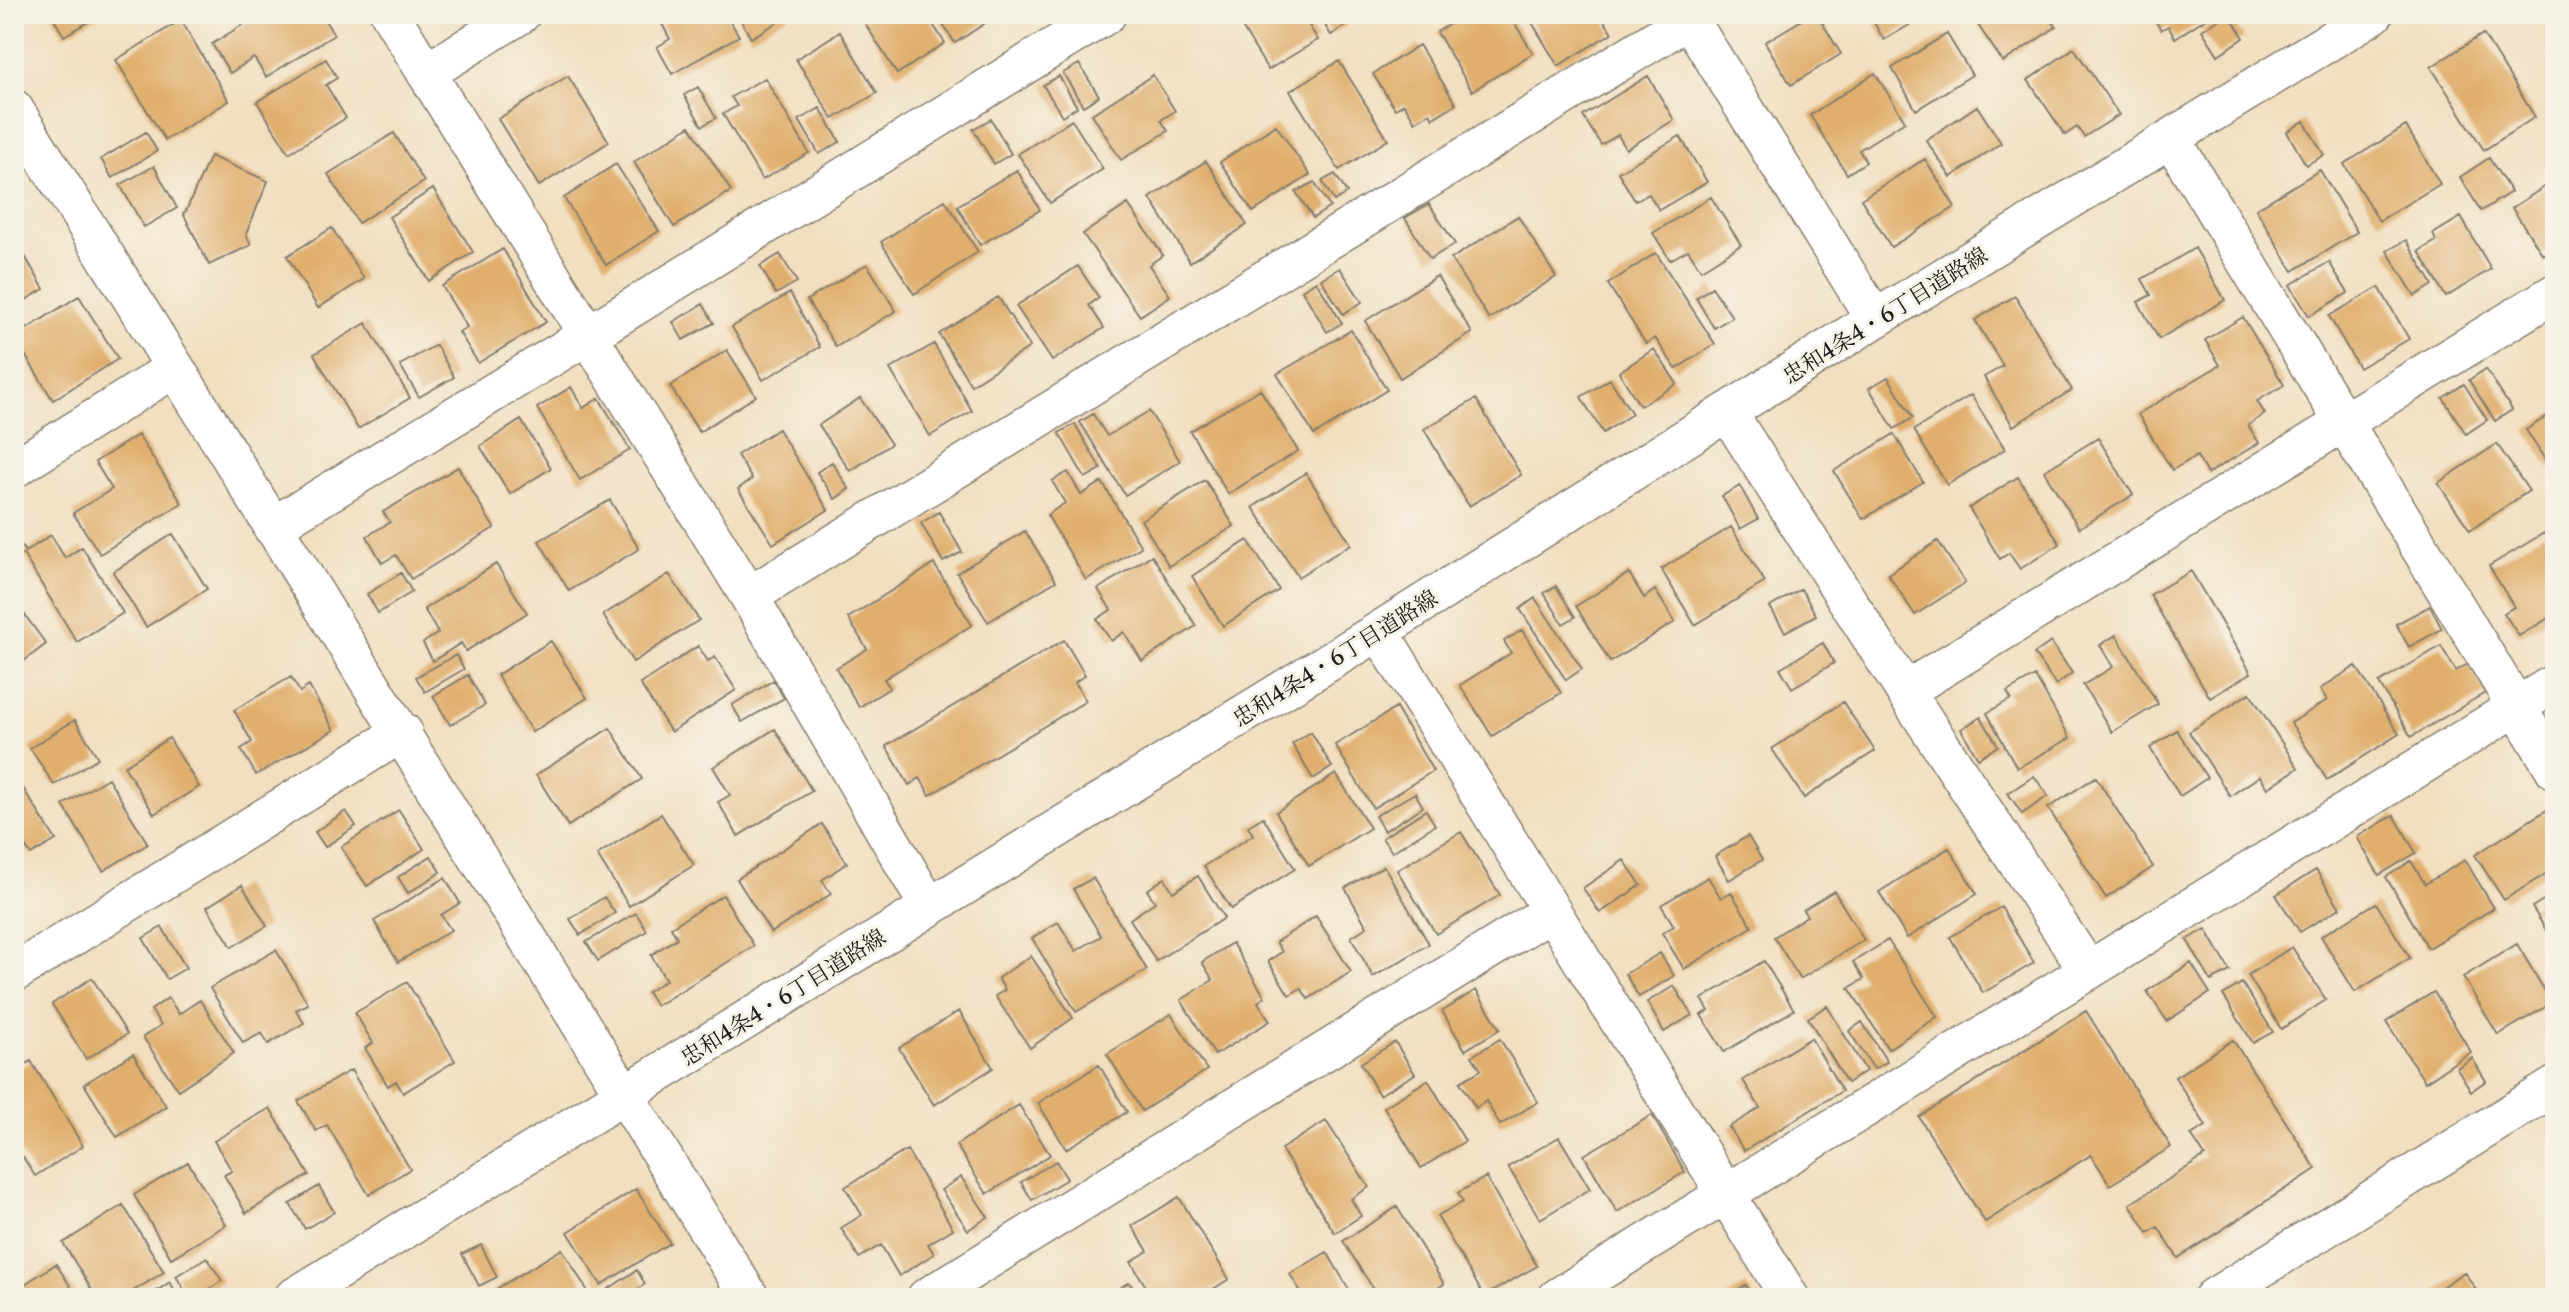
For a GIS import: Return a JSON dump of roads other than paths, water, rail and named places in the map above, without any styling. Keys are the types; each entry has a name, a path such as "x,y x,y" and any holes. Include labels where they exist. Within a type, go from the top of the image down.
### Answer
{"street":[{"path":"390,14 749,596 929,907"},
{"path":"426,73 521,14"},
{"path":"272,527 1107,14"},
{"name":"忠和4条4・6丁目道路線","path":"293,1298 1379,631 1875,319 2374,14"},
{"path":"749,596 1688,17 1875,319"},
{"path":"14,109 272,527 403,732 750,1298"},
{"path":"2172,140 2555,770"},
{"path":"1905,691 2555,293"},
{"path":"14,469 175,368"},
{"path":"1728,413 2088,970"},
{"path":"1379,631 1790,1298"},
{"path":"1557,1298 2555,683"},
{"path":"14,973 403,732"},
{"path":"926,1298 1550,912"},
{"path":"2213,1298 2555,1086"}]}
